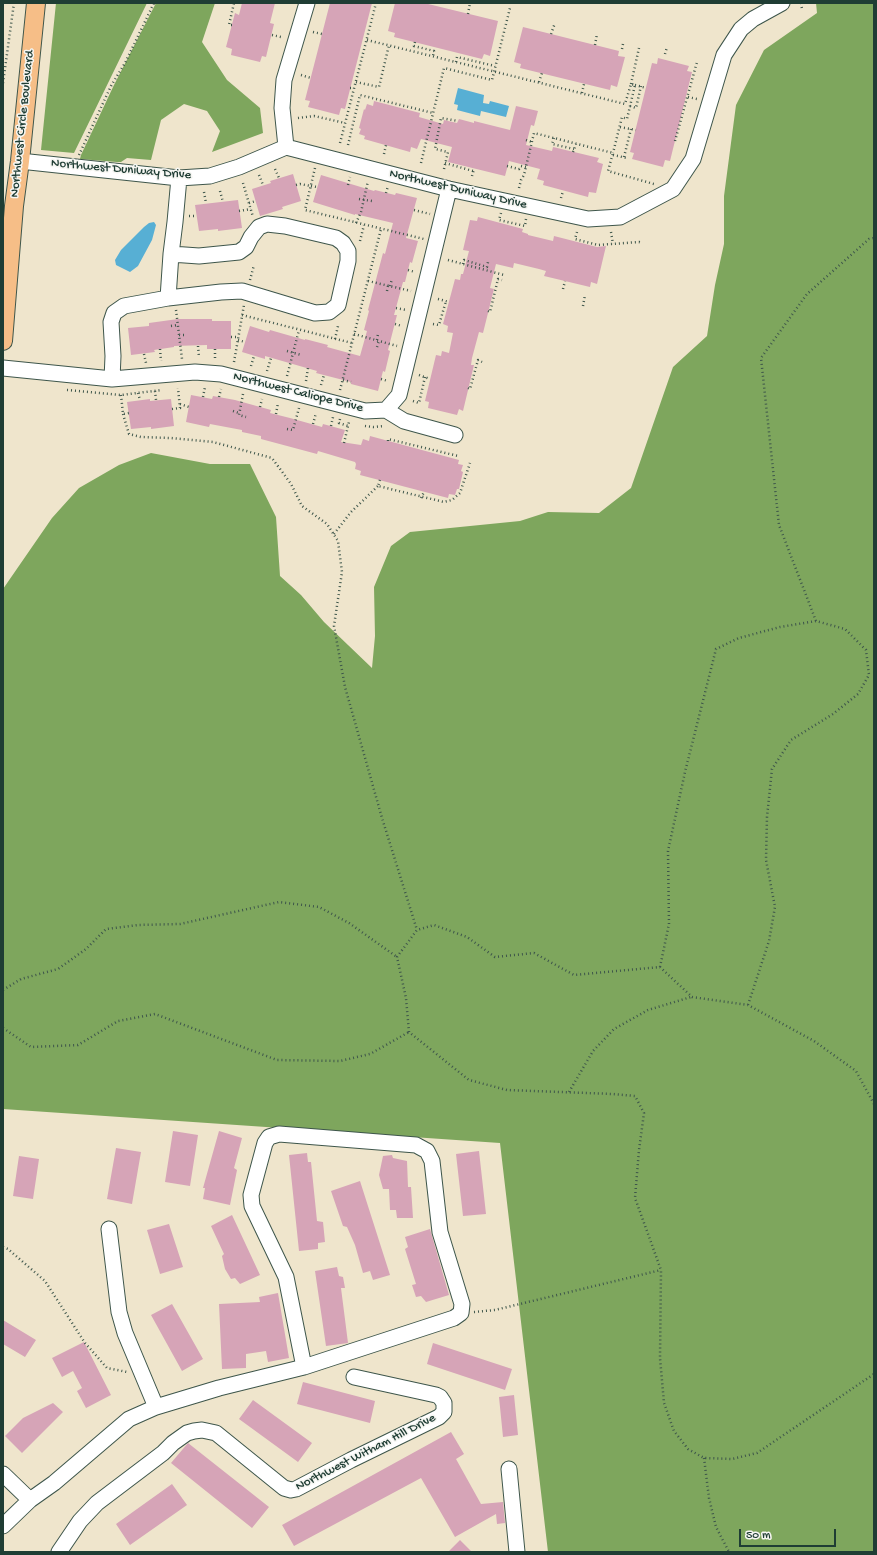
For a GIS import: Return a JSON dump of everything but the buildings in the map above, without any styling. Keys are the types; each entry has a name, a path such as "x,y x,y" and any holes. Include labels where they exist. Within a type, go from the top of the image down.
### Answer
{"main road":[{"name":"Northwest Circle Boulevard","path":"3,341 14,206 36,3"}],"street":[{"path":"286,147 282,108 284,80 306,3"},
{"name":"Northwest Duniway Drive","path":"20,161 178,178 210,176 239,167 286,147 449,189 588,219 620,216 673,189 693,160 724,55 741,29 753,19 782,3"},
{"path":"172,302 171,254 178,178"},
{"path":"449,189 398,395 386,410 404,421 454,434"},
{"path":"112,379 113,356 111,322 114,313 124,306 172,302 221,292 242,291 315,313 330,312 338,305 348,261 348,251 343,243 336,238 285,226 267,224 259,227 251,237 246,247 239,252 199,256 171,254"},
{"name":"Northwest Caliope Drive","path":"3,368 112,379 195,372 221,374 366,411 386,410"},
{"path":"3,1526 30,1500 54,1483 129,1419 156,1407 219,1388 304,1367 454,1318 461,1313 462,1304 440,1232 432,1161 427,1151 416,1145 279,1134 269,1137 250,1195 252,1206 286,1277 304,1367"},
{"path":"109,1229 119,1312 125,1333 156,1407"},
{"name":"Northwest Witham Hill Drive","path":"59,1552 80,1521 97,1502 163,1453 173,1443 194,1430 216,1433 284,1488 291,1490 296,1489 439,1417 444,1412 444,1402 436,1395 354,1377"},
{"path":"509,1469 518,1552"},
{"path":"3,1474 30,1500"}],"path":[{"path":"3,83 14,3"},
{"path":"78,160 84,142 93,127 111,86 125,63 154,3"},
{"path":"232,25 229,24 234,3"},
{"path":"340,143 376,3"},
{"path":"468,14 470,3"},
{"path":"801,3 802,9"},
{"path":"421,163 444,68 492,80 510,8"},
{"path":"551,34 555,23"},
{"path":"312,32 322,34"},
{"path":"595,45 597,34"},
{"path":"272,35 281,36"},
{"path":"367,40 625,104 639,48"},
{"path":"412,51 415,42"},
{"path":"361,44 365,45"},
{"path":"622,49 624,44"},
{"path":"356,82 378,87 389,45"},
{"path":"414,46 434,51 433,56"},
{"path":"665,54 667,47"},
{"path":"456,62 459,53"},
{"path":"457,57 495,66"},
{"path":"675,141 697,62"},
{"path":"539,82 542,74"},
{"path":"301,76 311,78"},
{"path":"582,93 584,84"},
{"path":"631,84 646,88"},
{"path":"635,84 627,119 622,118 608,171 656,184"},
{"path":"630,106 636,108 641,86"},
{"path":"348,145 360,95 433,113"},
{"path":"688,97 698,99"},
{"path":"298,118 314,116 345,124"},
{"path":"444,169 448,152 435,149 441,118 458,121"},
{"path":"620,127 636,130"},
{"path":"519,188 526,167 534,133 626,158 631,129"},
{"path":"554,138 552,144 574,150 576,144"},
{"path":"526,140 532,142"},
{"path":"384,154 386,145"},
{"path":"524,156 528,157"},
{"path":"445,164 474,170 472,176"},
{"path":"316,166 305,210 424,239"},
{"path":"507,166 519,170 520,166 526,167"},
{"path":"275,169 279,178"},
{"path":"348,184 350,174"},
{"path":"259,175 263,185"},
{"path":"356,223 361,212 369,179"},
{"path":"243,183 255,222"},
{"path":"296,185 300,184 317,187"},
{"path":"220,191 223,202"},
{"path":"561,198 563,191"},
{"path":"204,192 206,203"},
{"path":"359,199 372,201"},
{"path":"249,203 256,201"},
{"path":"239,212 251,208"},
{"path":"414,210 430,214"},
{"path":"501,212 499,221 525,226 526,219"},
{"path":"189,216 196,216"},
{"path":"360,241 364,225"},
{"path":"340,390 381,229"},
{"path":"578,232 575,240 598,245 642,243"},
{"path":"611,232 613,244"},
{"path":"816,621 779,524 761,358 807,294 869,239 874,238"},
{"path":"448,260 504,275"},
{"path":"464,264 464,260 488,266 488,262"},
{"path":"249,286 254,265"},
{"path":"408,270 415,272"},
{"path":"387,291 392,279"},
{"path":"488,311 490,312 498,279 502,280"},
{"path":"368,281 411,291"},
{"path":"563,289 565,281"},
{"path":"582,306 585,295"},
{"path":"432,324 439,325 447,302 438,299"},
{"path":"172,302 178,325 182,359"},
{"path":"234,362 244,303"},
{"path":"396,308 406,310"},
{"path":"242,315 352,343"},
{"path":"395,324 402,326"},
{"path":"171,326 178,325"},
{"path":"335,339 338,326"},
{"path":"287,376 299,330"},
{"path":"354,334 397,346"},
{"path":"377,348 378,334"},
{"path":"179,335 187,335"},
{"path":"231,337 238,338 245,342"},
{"path":"198,346 199,357"},
{"path":"160,349 161,362"},
{"path":"215,349 215,358"},
{"path":"287,351 301,355"},
{"path":"144,354 146,363"},
{"path":"251,366 254,356"},
{"path":"267,371 271,358"},
{"path":"468,388 470,389 478,360 482,362"},
{"path":"342,367 346,368"},
{"path":"306,381 308,368"},
{"path":"321,385 324,375"},
{"path":"419,375 430,378"},
{"path":"413,401 419,403 425,377"},
{"path":"381,379 388,381"},
{"path":"343,380 351,382"},
{"path":"199,386 206,386 203,397"},
{"path":"170,389 182,387"},
{"path":"214,387 222,389 220,398"},
{"path":"172,409 180,408 178,388"},
{"path":"64,389 121,395 163,390"},
{"path":"155,391 156,400"},
{"path":"138,393 140,400"},
{"path":"238,393 249,396"},
{"path":"239,413 243,394"},
{"path":"121,395 123,414 129,434 141,438 171,438 213,442 272,458 291,484 302,506 327,524 338,541 342,572 334,626 345,687 382,818 418,930"},
{"path":"255,397 269,401"},
{"path":"260,407 262,399"},
{"path":"276,414 277,403 284,405"},
{"path":"180,404 189,407"},
{"path":"295,407 304,410"},
{"path":"287,429 293,430 299,408"},
{"path":"232,411 246,417"},
{"path":"310,411 323,415"},
{"path":"123,414 129,413"},
{"path":"313,424 316,413"},
{"path":"329,416 354,423"},
{"path":"330,426 333,417"},
{"path":"340,419 339,423 348,426"},
{"path":"344,443 349,422"},
{"path":"363,425 373,427 385,425"},
{"path":"388,441 388,439 458,456"},
{"path":"378,486 422,498 444,502 452,500 460,493 463,488 470,463"},
{"path":"334,534 351,512 378,486 380,480"},
{"path":"422,498 424,492"},
{"path":"660,967 669,924 668,851 685,772 716,649 739,638 780,627 816,621 844,629 866,650 869,675 858,694 833,714 791,740 772,769 767,817 766,860 775,907 769,941 748,1005"},
{"path":"869,675 874,673"},
{"path":"3,990 21,979 58,969 86,949 106,929 138,925 180,924 279,902 319,907 349,923 397,957 406,998 409,1032 469,1080 507,1090 636,1096 644,1113 635,1198 661,1270 660,1358 664,1403 674,1431 688,1450 704,1458 732,1460 757,1453 874,1374"},
{"path":"397,957 418,930 434,925 467,937 495,957 534,953 574,975 660,967 692,997"},
{"path":"569,1092 593,1051 614,1029 648,1010 692,997 748,1005 814,1041 856,1071 874,1104"},
{"path":"3,1028 30,1047 78,1045 118,1021 156,1014 277,1060 340,1061 370,1054 409,1032"},
{"path":"3,1247 8,1249 45,1281 85,1343 107,1368 142,1374"},
{"path":"461,1313 495,1310 661,1270"},
{"path":"704,1458 709,1498 716,1527 729,1552"}],"green space":[{"path":"56,3 147,3 74,153 41,150"},
{"path":"156,3 215,3 202,42 227,80 260,108 263,133 212,152 220,131 207,111 184,104 161,120 151,160 127,158 121,162 117,162 80,159 114,85"},
{"path":"816,3 874,3 874,1552 548,1552 500,1143 3,1109 3,589 52,518 79,488 119,465 151,453 210,464 250,464 276,517 280,576 301,595 324,622 372,668 375,636 374,587 391,546 410,532 520,521 548,512 599,513 631,488 673,367 707,336 715,285 724,244 724,196 736,105 764,50 817,13"}],"water":[{"path":"458,88 484,95 483,103 489,104 490,101 509,106 506,117 481,111 480,116 457,110 458,105 454,104"},
{"path":"154,222 156,225 152,240 138,266 130,272 116,265 115,260 121,250 144,227 149,223"}]}
